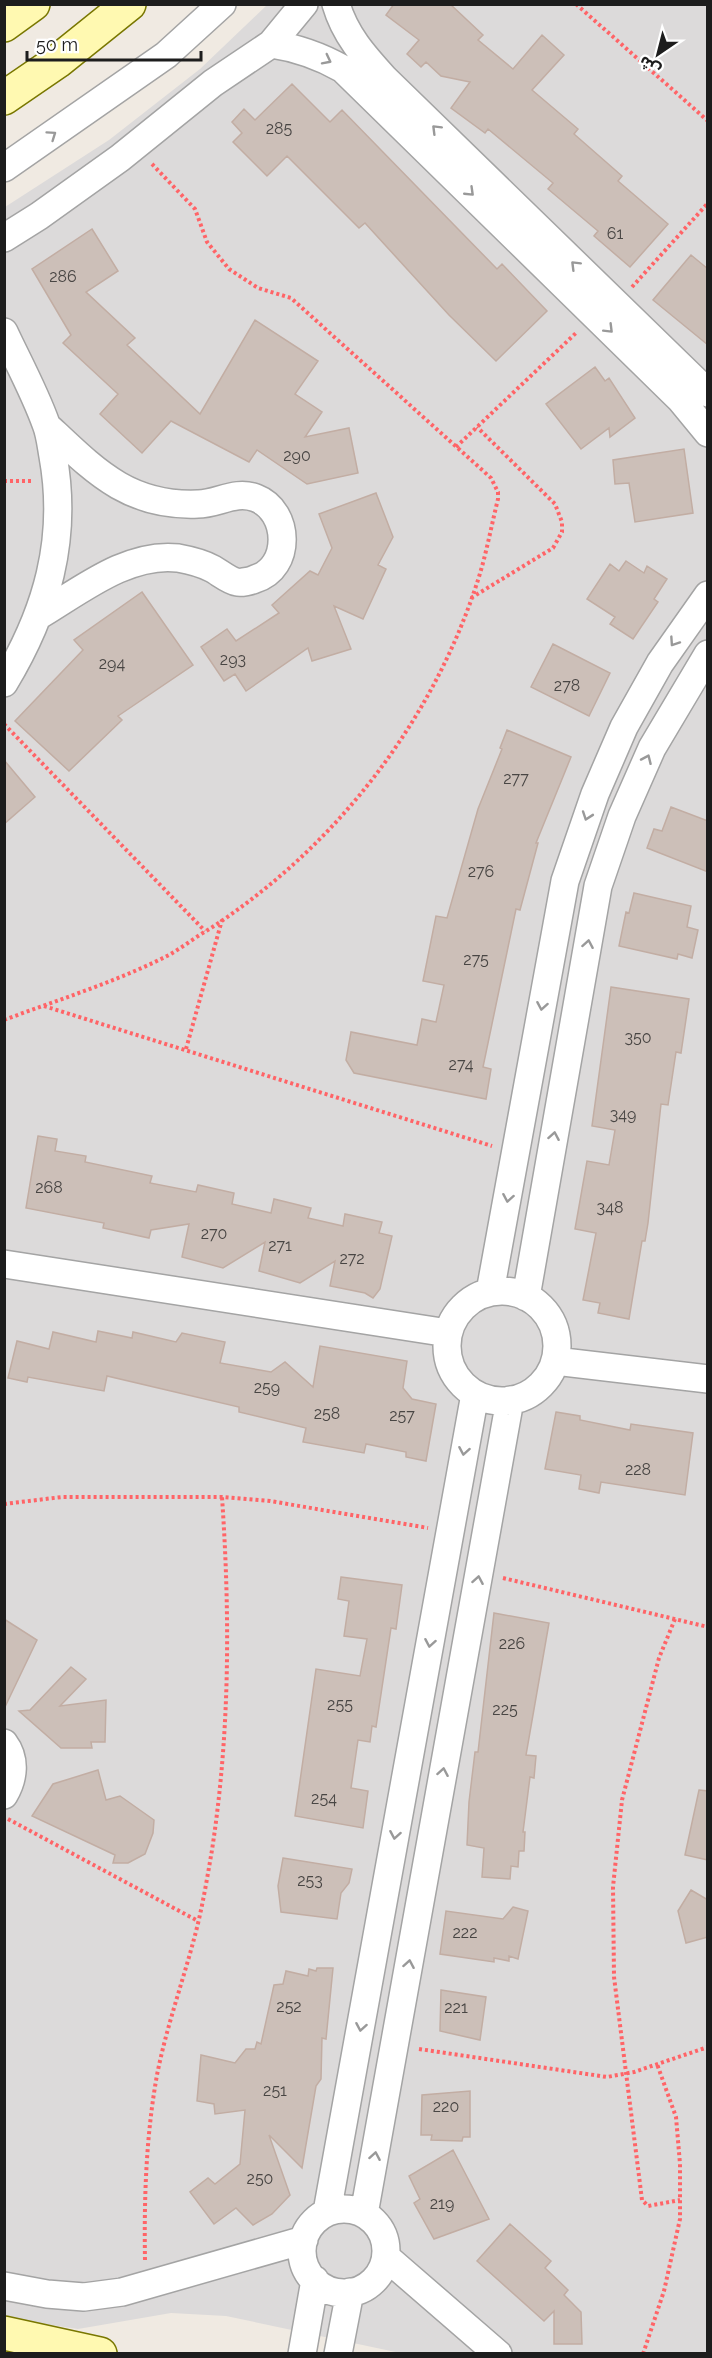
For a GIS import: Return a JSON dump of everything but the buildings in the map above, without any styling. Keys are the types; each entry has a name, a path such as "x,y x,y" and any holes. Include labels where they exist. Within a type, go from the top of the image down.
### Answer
{"street":[{"path":"4,25 33,4"},
{"path":"4,98 58,61 129,4"},
{"path":"4,168 166,55 222,4"},
{"path":"336,4 342,25 363,71 605,311 708,433"},
{"path":"4,238 39,216 135,146 213,83 272,44 295,8"},
{"path":"272,44 296,48 321,56 343,69 363,71"},
{"path":"605,311 708,393"},
{"path":"4,332 47,426 57,481 57,537 47,592 27,645 4,683"},
{"path":"38,616 116,571 146,560 178,558 210,568 237,582 257,579 273,567 283,548 282,528 278,519 273,510 256,498 235,495 201,504 164,504 130,494 99,475 47,426"},
{"path":"490,1292 565,881 595,794 624,727 660,663 708,595"},
{"path":"526,1297 598,886 622,816 652,748 688,683 708,654"},
{"path":"4,1264 448,1333"},
{"path":"490,1292 508,1292 526,1297 541,1308 552,1324 556,1342 555,1361 550,1373 533,1391 510,1400 492,1400 475,1394 461,1382 451,1367 447,1350 448,1333 459,1311 478,1296 490,1292"},
{"path":"555,1361 708,1379"},
{"path":"327,2212 475,1394"},
{"path":"364,2214 510,1400"},
{"path":"4,1743 13,1765 11,1783 4,1795"},
{"path":"346,2209 364,2214 372,2220 384,2236 386,2257 374,2281 350,2292 331,2290 315,2280 304,2261 304,2240 313,2223 327,2212 346,2209"},
{"path":"4,2286 46,2295 84,2296 122,2292 304,2240"},
{"path":"386,2257 498,2354"},
{"path":"315,2280 303,2349 338,2353 350,2292"},
{"path":"4,2333 52,2349 100,2354"}],"path":[{"path":"576,4 708,121"},
{"path":"4,1020 80,995 170,954 252,900 326,835 389,758 440,674 477,583 498,492 491,478 291,298 258,288 229,269 207,242 195,209 135,146"},
{"path":"456,447 605,311 708,202"},
{"path":"470,599 553,548 562,532 562,522 555,504 477,427"},
{"path":"4,724 205,931"},
{"path":"186,1049 222,920"},
{"path":"43,1006 516,1154"},
{"path":"4,1504 62,1497 222,1497 270,1501 450,1532"},
{"path":"146,2285 145,2214 149,2132 158,2074 198,1922 212,1851 223,1763 228,1674 228,1585 222,1497"},
{"path":"479,1573 708,1627"},
{"path":"675,1619 659,1658 621,1800 613,1887 614,1977 642,2202 648,2206 680,2200"},
{"path":"4,1817 198,1922"},
{"path":"394,2046 607,2077 627,2074 708,2047"},
{"path":"642,2354 664,2291 680,2219 676,2117 657,2064"}],"shaded area":[{"path":"267,5 707,5 707,2353 405,2354 226,2316 171,2313 78,2329 5,2318 5,207 109,140 200,69"}]}
